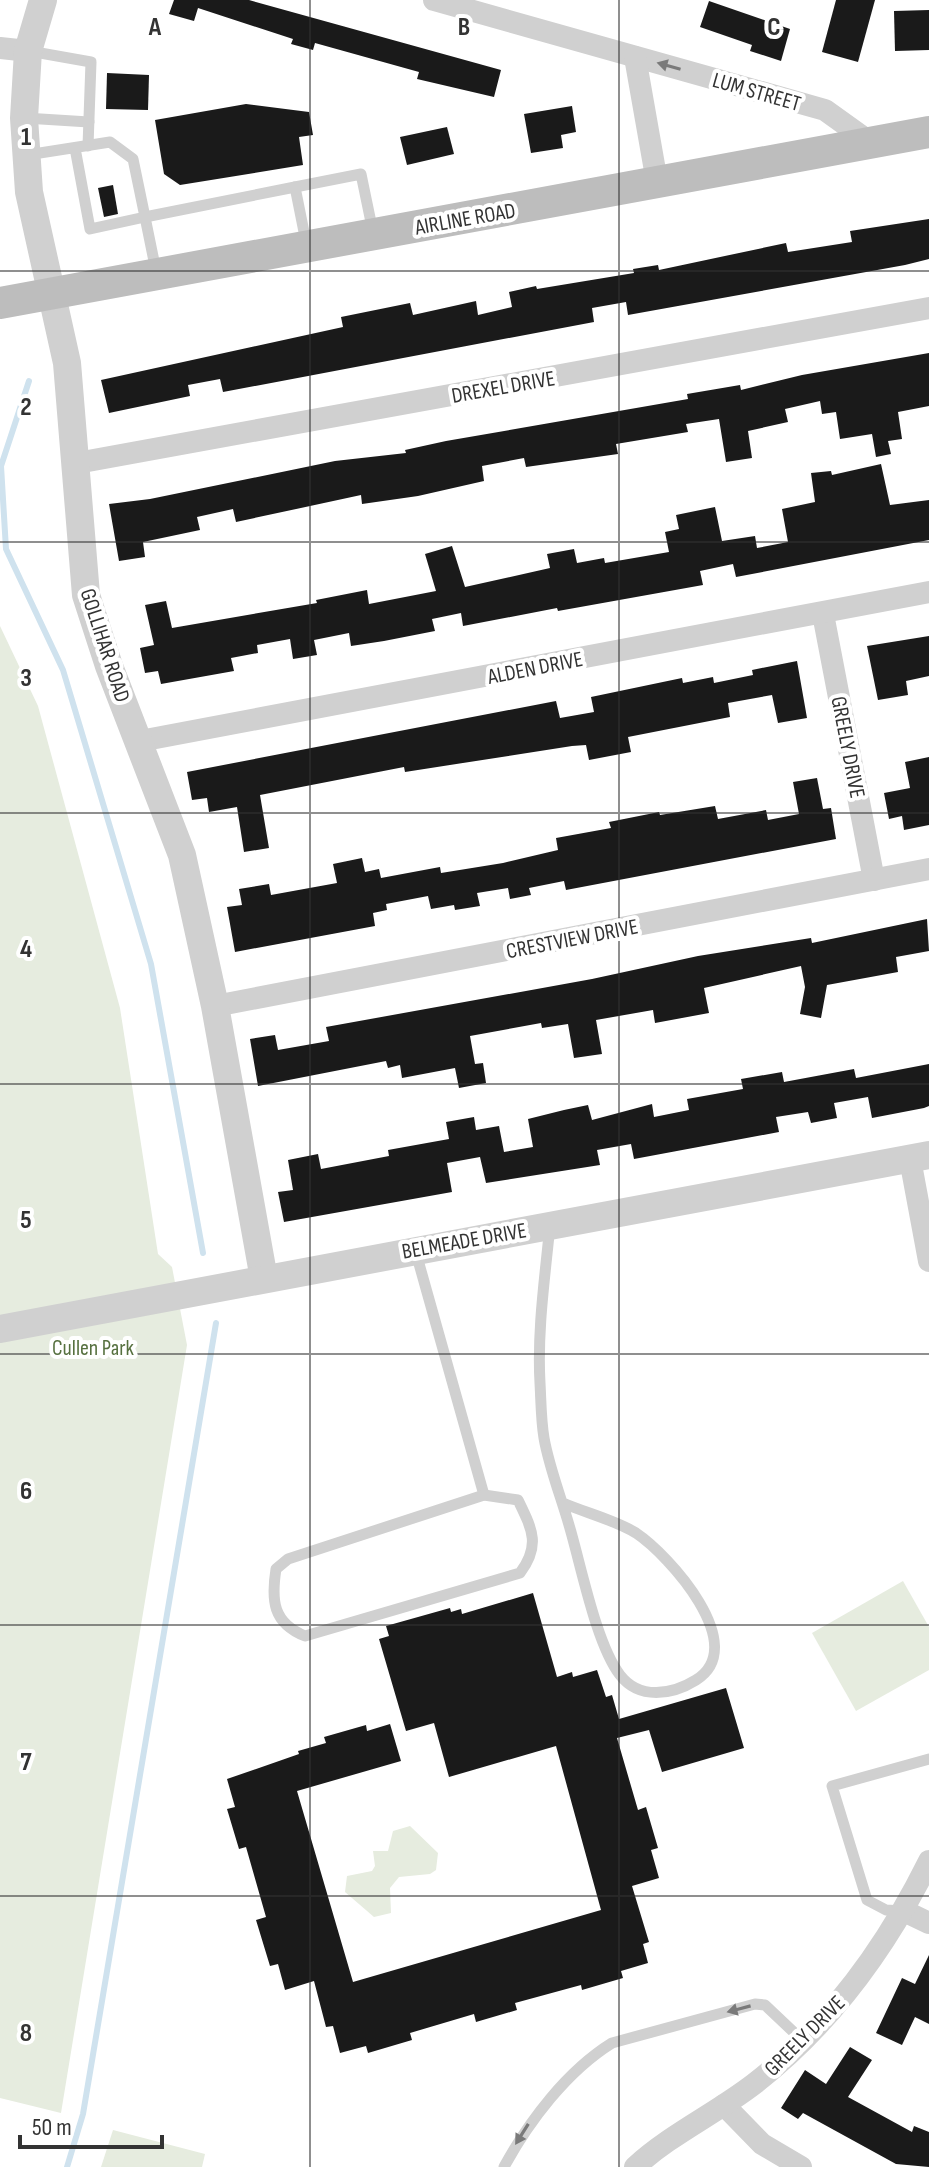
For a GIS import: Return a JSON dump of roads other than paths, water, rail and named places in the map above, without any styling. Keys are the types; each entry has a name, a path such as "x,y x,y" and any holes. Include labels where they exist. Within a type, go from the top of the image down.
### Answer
{"main road":[{"name":"AIRLINE ROAD","path":"0,303 929,132"}],"street":[{"name":"GOLLIHAR ROAD","path":"43,0 14,50 24,118 29,192 67,363 77,463 78,527 86,595 109,666 182,855 215,1006 264,1279"},
{"name":"LUM STREET","path":"434,0 825,110 871,143"},
{"path":"635,57 657,182"},
{"name":"DREXEL DRIVE","path":"77,463 929,308"},
{"name":"ALDEN DRIVE","path":"140,741 929,592"},
{"name":"GREELY DRIVE","path":"823,614 874,880"},
{"name":"CRESTVIEW DRIVE","path":"215,1006 929,869"},
{"path":"920,1157 929,1261"},
{"name":"BELMEADE DRIVE","path":"0,1329 920,1157"},
{"name":"GREELY DRIVE","path":"635,2167 663,2141 755,2083 802,2040 858,1978 904,1911 929,1861"},
{"path":"904,1911 929,1923"},
{"path":"724,2105 762,2144 801,2167"}],"lane":[{"path":"14,50 91,62 89,122 81,147 90,229 361,174 374,234"},
{"path":"24,118 89,122"},
{"path":"26,155 110,142 133,159 156,274"},
{"path":"295,187 307,247"},
{"path":"550,1225 539,1345 544,1438 604,1644 620,1675 638,1689 657,1694 698,1679 713,1661 717,1645 708,1620 686,1582 661,1551 633,1531 563,1503"},
{"path":"415,1249 484,1495"},
{"path":"484,1495 518,1500 532,1528 533,1556 520,1573 305,1636 286,1628 275,1607 273,1587 276,1569 288,1559 484,1495"},
{"path":"904,1911 886,1910 867,1900 832,1786 929,1759"},
{"path":"504,2167 525,2127 598,2052 612,2043 755,2004 765,2005 802,2040"}],"waterway":[{"path":"29,381 1,466 6,549 63,670 151,964 203,1253"},
{"path":"67,2167 83,2114 216,1323"}],"park label":[{"name":"Cullen Park","path":"93,1347"}]}
